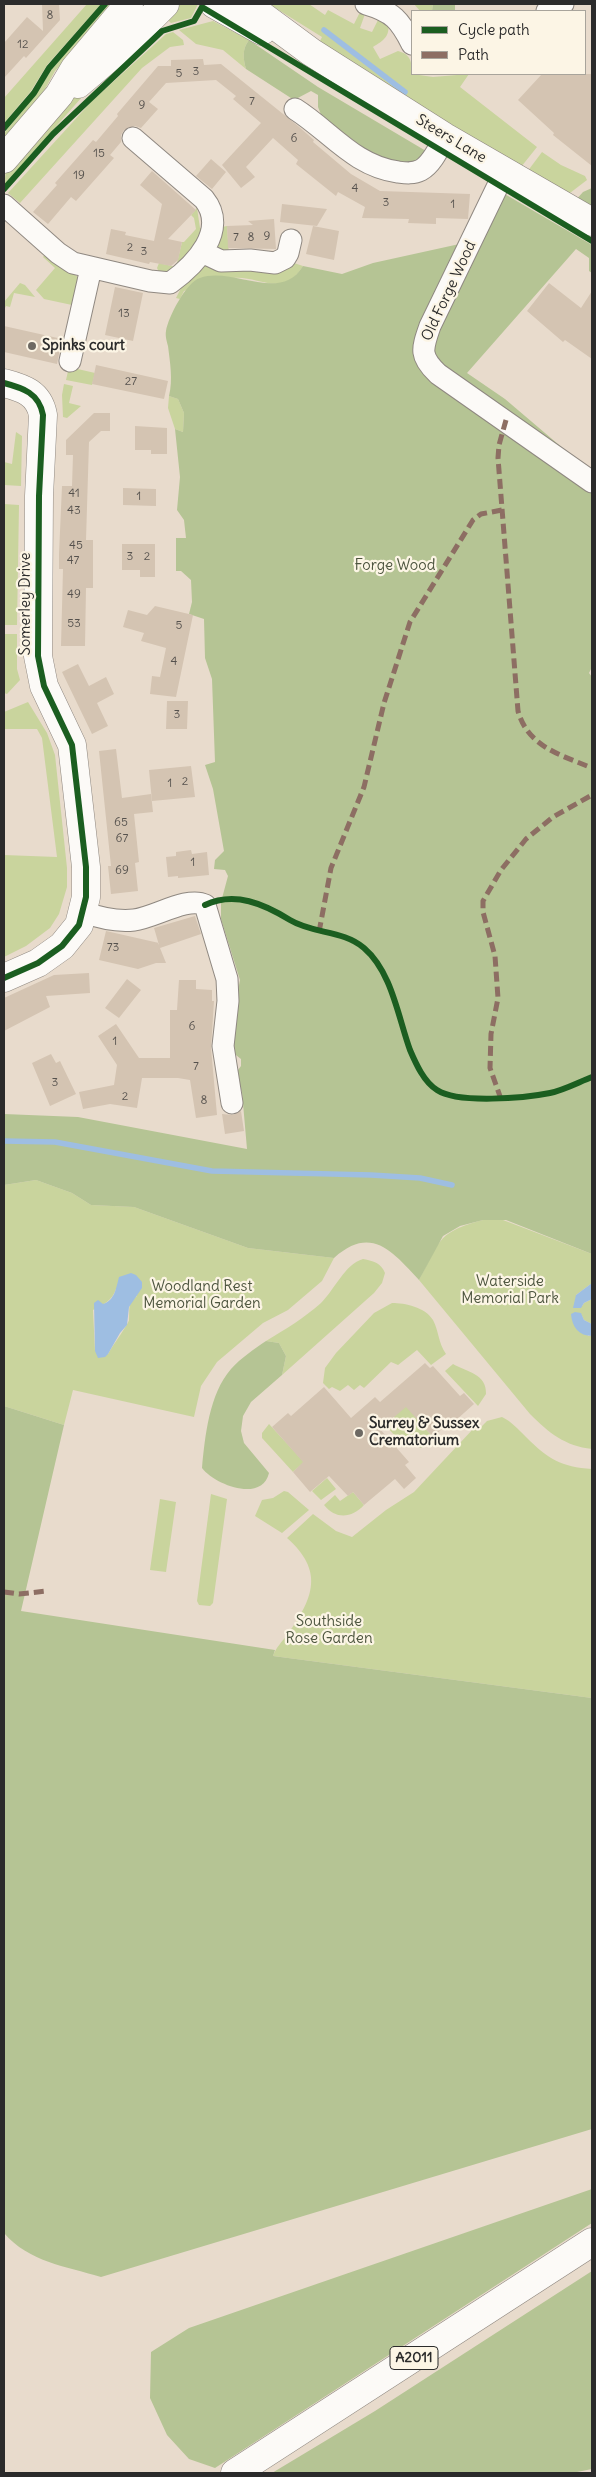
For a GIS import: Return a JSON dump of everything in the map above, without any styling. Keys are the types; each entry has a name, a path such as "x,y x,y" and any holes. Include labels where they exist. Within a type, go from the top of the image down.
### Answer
{"street":[{"path":"4,159 59,95 75,68 130,4"},
{"path":"59,95 80,83 124,45 165,4"},
{"name":"Steers Lane","path":"214,4 276,38 311,52"},
{"name":"Steers Lane","path":"246,4 311,52 445,136 592,222"},
{"path":"366,4 394,16 411,42"},
{"path":"549,10 563,4"},
{"path":"295,109 358,158 392,171 407,174 421,170 430,162 445,136"},
{"path":"4,205 73,264 167,284 175,279 202,252 211,238 208,204 133,138"},
{"name":"Old Forge Wood","path":"504,171 430,326 423,354 428,364 438,374 592,482"},
{"path":"202,252 221,260 250,260 275,264 288,254 291,240"},
{"path":"70,361 91,268"},
{"name":"Somerley Drive","path":"4,383 19,387 36,396 42,410 38,656 44,686 72,745 86,867 84,912 79,925 62,946 38,962 4,978"},
{"path":"84,912 106,919 136,920 192,902 200,902 206,905 229,990 223,1046 232,1103"},
{"name":"A2011","path":"235,2473 592,2242"}],"green space":[{"path":"87,4 101,4 47,65 31,91 4,123 4,98"},
{"path":"108,4 117,4 55,71 40,98 4,144 4,133 36,95 51,70"},
{"path":"177,4 198,4 191,18 171,23 162,14"},
{"path":"269,4 309,4 325,15 328,10 354,24 359,14 364,11 365,14 360,28 372,32 378,20 387,22 388,31 386,37 373,47 380,59 398,51 406,54 410,60 411,75 433,77 468,75 460,87 537,147 521,167 318,45 322,37"},
{"path":"414,4 433,4 432,10 419,10"},
{"path":"433,4 455,4 455,10 432,10"},
{"path":"213,21 249,40 244,54 246,69 223,50 196,44 179,30"},
{"path":"173,32 183,40 184,45 170,47 142,68 20,203 8,193 92,101 166,34"},
{"path":"249,40 318,87 426,151 416,163 397,165 379,159 322,117 318,107 318,95 311,91 294,100 246,69 244,54"},
{"path":"114,61 4,185 6,171 68,102"},
{"path":"542,152 561,165 585,176 587,180 566,196 527,172"},
{"path":"592,188 592,211 575,201 583,192"},
{"name":"Forge Wood","path":"503,193 592,245 592,273 589,271 589,258 576,249 467,373 505,399 592,473 592,667 589,673 592,677 592,1254 506,1220 483,1220 460,1226 443,1236 419,1280 390,1252 370,1243 359,1243 347,1248 334,1258 248,1248 134,1207 91,1205 72,1193 36,1180 4,1185 4,1114 78,1117 247,1149 242,1092 235,1074 241,1066 241,1059 232,1052 234,1011 240,980 221,919 221,902 228,876 225,870 214,869 215,860 224,851 213,789 205,765 215,762 212,679 205,658 204,619 189,614 192,602 191,580 181,571 176,571 176,538 186,538 184,520 177,510 180,477 175,429 183,432 184,413 178,399 169,396 171,371 166,331 174,310 189,286 200,278 227,276 255,282 282,282 293,277 303,266 342,274 373,263 464,243"},
{"path":"197,208 200,228 204,228 200,242 191,254 174,270 168,274 159,272 157,268 159,263 176,267 182,242 196,229 194,218 191,215"},
{"path":"227,226 229,254 217,251 216,241 222,227"},
{"path":"46,253 78,277 72,305 44,299 36,290 55,268 43,257"},
{"path":"291,262 303,266 295,276 279,284 233,278 214,281 184,291 180,299 176,298 184,282 203,263 273,274"},
{"path":"20,283 25,285 35,297 14,293 10,307 6,306 4,310 4,302"},
{"path":"69,367 95,373 92,385 66,380"},
{"path":"64,384 73,386 69,403 81,406 67,418 63,417 62,395"},
{"path":"169,396 178,399 184,413 183,432 175,429 168,408"},
{"path":"16,432 22,436 21,486 4,485 4,462 12,464"},
{"path":"4,504 19,505 17,625 4,625"},
{"path":"4,634 17,634 17,669 20,680 7,694 4,693"},
{"path":"28,702 47,733 55,755 67,868 67,887 59,914 50,928 26,946 4,957 4,855 57,857 42,738 37,729 4,729 4,712"},
{"name":"Woodland Rest Memorial Garden","path":"36,1180 72,1193 91,1205 134,1207 248,1248 334,1258 322,1281 288,1310 263,1323 217,1362 201,1386 194,1417 73,1390 64,1425 4,1406 4,1185","holes":["116,1289 137,1296 130,1304 129,1320 108,1354 95,1351 93,1310 110,1299"]},
{"name":"Waterside Memorial Park","path":"483,1220 503,1220 592,1254 592,1283 576,1295 582,1306 592,1299 592,1324 584,1320 580,1312 588,1336 592,1336 592,1449 574,1445 558,1438 530,1414 419,1280 436,1247 448,1234 468,1224"},
{"path":"363,1259 374,1262 381,1267 385,1273 382,1283 374,1293 282,1375 286,1356 279,1343 266,1341 295,1323 321,1303 345,1271"},
{"path":"392,1303 414,1307 425,1312 435,1324 441,1346 446,1354 431,1365 417,1350 398,1365 391,1362 364,1388 360,1385 354,1390 348,1385 340,1391 332,1387 329,1389 323,1383 325,1368 336,1353 374,1313"},
{"path":"266,1341 279,1343 286,1356 282,1375 251,1402 243,1416 241,1431 244,1443 269,1473 265,1482 257,1487 248,1489 238,1488 217,1480 202,1468 209,1416 218,1391 231,1369 252,1350"},
{"path":"453,1364 480,1378 483,1382 486,1394 478,1406 445,1371"},
{"path":"428,1384 433,1412 420,1423 433,1437 421,1448 413,1444 405,1447 387,1427 394,1420 394,1414"},
{"path":"4,1406 64,1425 21,1611 275,1650 273,1656 592,1698 592,2129 101,2277 36,2257 14,2243 4,2233"},
{"name":"Southside Rose Garden","path":"502,1417 515,1426 548,1456 563,1464 592,1469 592,1698 273,1656 277,1647 297,1621 304,1608 311,1584 306,1562 299,1550 287,1538 313,1514 336,1531 352,1537 386,1510 414,1492 474,1428 477,1431 487,1421"},
{"path":"269,1424 304,1462 293,1472 262,1438 262,1433"},
{"path":"327,1478 336,1489 321,1500 312,1491"},
{"path":"284,1491 288,1492 309,1510 282,1533 255,1516 262,1500 273,1498"},
{"path":"353,1492 364,1505 354,1513 344,1516 339,1515 324,1505 335,1495 340,1501"},
{"path":"211,1494 227,1499 213,1603 210,1606 199,1605 197,1601"},
{"path":"160,1499 176,1502 166,1572 150,1570"},
{"path":"592,2189 592,2223 215,2468 189,2459 167,2435 150,2398 151,2352 189,2328"},
{"path":"592,2271 592,2469 572,2473 272,2473 375,2411"}],"water":[{"path":"131,1273 136,1275 142,1282 142,1288 129,1307 127,1325 108,1354 105,1357 98,1358 95,1351 94,1303 98,1300 103,1304 110,1300 119,1277"},
{"path":"592,1283 592,1299 584,1303 581,1308 573,1308 576,1295"},
{"path":"575,1312 581,1313 584,1320 592,1324 592,1336 587,1336 577,1330 571,1314"}],"building":[{"path":"42,4 59,4 60,20 26,58 24,56 4,78 4,43 27,17 43,31"},
{"path":"203,59 204,65 221,64 298,126 314,140 313,142 351,174 380,191 470,194 468,219 436,218 436,224 408,223 409,219 362,218 365,207 338,192 336,196 296,164 298,160 273,138 246,167 255,177 241,188 222,165 261,123 233,99 236,96 216,80 166,83 149,102 158,109 141,128 135,126 124,130 121,135 121,142 110,155 114,158 76,201 71,197 48,224 33,212 57,185 55,183 93,140 96,142 158,66 171,66 171,60"},
{"path":"592,74 592,166 553,135 554,133 518,100 541,75"},
{"path":"211,159 226,172 212,189 196,176"},
{"path":"152,171 196,210 168,239 182,242 178,260 171,266 150,262 149,264 106,254 111,229 126,232 125,235 154,241 162,204 140,185"},
{"path":"282,204 327,209 317,226 280,222"},
{"path":"274,219 276,249 228,248 227,226 253,225 248,221"},
{"path":"313,226 339,231 334,260 306,254"},
{"path":"549,283 581,308 592,291 592,359 565,340 563,342 527,311"},
{"path":"115,287 143,293 133,341 105,335"},
{"name":"Spinks court","path":"4,326 62,339 57,364 4,352"},
{"path":"96,365 168,381 164,399 92,384"},
{"path":"94,413 110,413 110,431 101,431 89,442 86,540 93,540 93,588 86,588 85,646 61,646 63,569 59,569 59,554 62,486 72,486 73,455 66,455 66,440"},
{"path":"135,426 167,428 167,454 151,454 151,450 135,450"},
{"path":"123,488 156,489 156,506 123,505"},
{"path":"122,544 155,544 155,577 140,577 140,570 122,570"},
{"path":"155,606 193,615 176,697 150,694 152,676 160,677 166,648 141,641 144,633 123,627 128,610 147,615"},
{"path":"78,664 89,686 106,677 114,694 97,703 108,726 92,734 62,672"},
{"path":"167,701 188,701 187,729 166,729"},
{"path":"116,749 122,798 151,794 153,812 134,814 139,862 135,863 138,891 111,894 108,866 111,866 99,751"},
{"path":"191,766 195,797 152,801 149,770"},
{"path":"191,850 192,854 207,852 209,875 168,877 166,857 176,856 176,852"},
{"path":"195,916 201,934 160,948 166,963 156,963 138,969 99,960 106,931 158,943 154,928"},
{"path":"89,973 90,993 46,996 50,1007 4,1031 4,998 54,975"},
{"path":"127,979 141,990 119,1018 105,1008"},
{"path":"179,980 196,980 196,989 212,990 212,1001 214,1001 211,1048 217,1115 196,1118 190,1080 178,1078 142,1078 137,1108 110,1104 83,1109 79,1092 114,1085 117,1065 98,1036 116,1024 139,1058 170,1058 170,1010 177,1010"},
{"path":"51,1054 56,1063 60,1061 76,1094 50,1106 32,1063"},
{"path":"241,1111 244,1131 225,1134 222,1114 233,1115"},
{"name":"Surrey & Sussex Crematorium","path":"425,1363 430,1368 433,1366 460,1396 464,1393 474,1404 445,1430 443,1428 433,1437 406,1407 380,1429 409,1462 405,1465 416,1478 404,1489 395,1479 364,1505 353,1492 348,1496 329,1476 310,1492 293,1472 303,1462 272,1427 288,1413 291,1416 324,1387 351,1418 375,1397 380,1402"}],"waterway":[{"path":"324,30 405,92"},
{"path":"4,1141 55,1142 212,1171 371,1175 420,1178 452,1185"}],"marked path":[{"path":"506,420 499,445 498,458 518,711 529,733 547,748 592,768"},
{"path":"319,932 331,868 364,787 384,703 410,622 473,520 481,514 502,510"},
{"path":"501,1099 490,1068 491,1034 498,998 495,956 483,912 483,901 501,870 526,839 553,817 592,795"},
{"path":"4,1592 19,1594 47,1591"}],"cycle path":[{"path":"4,128 34,93 49,68 105,4"},
{"path":"4,189 53,134 162,31 194,21 202,7 592,241"},
{"path":"4,383 18,387 34,397 38,401 43,415 39,496 38,656 44,686 72,745 86,867 86,897 79,925 62,946 38,963 4,978"},
{"path":"205,905 227,899 249,901 308,928 347,938 364,948 374,958 388,982 410,1050 418,1067 424,1078 437,1090 460,1097 492,1099 525,1097 555,1092 592,1077"}],"place":[{"name":"Spinks court","path":"32,346"},
{"name":"Surrey & Sussex Crematorium","path":"359,1433"}]}
